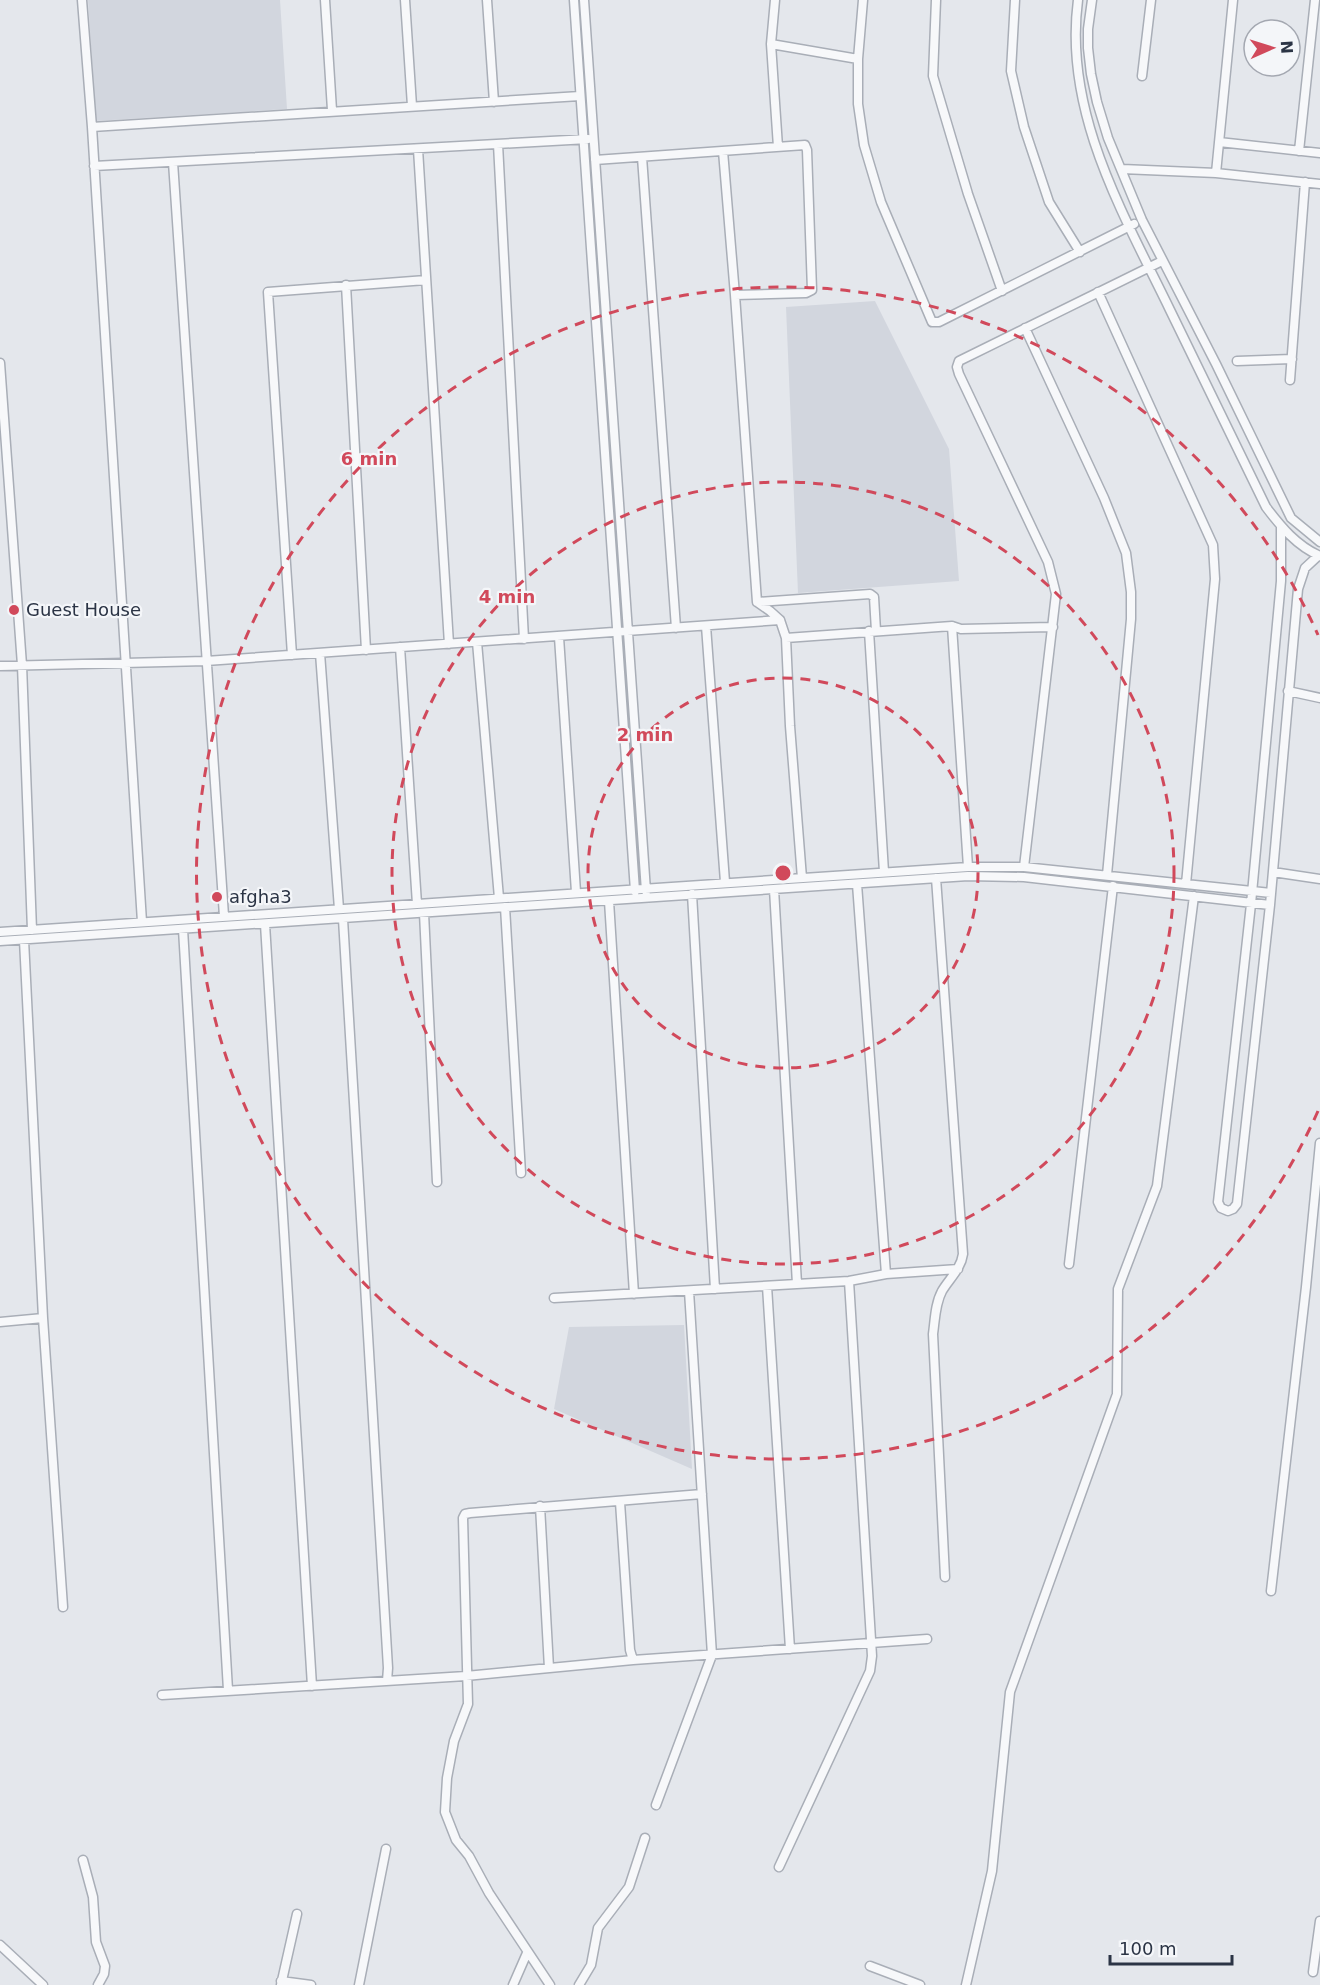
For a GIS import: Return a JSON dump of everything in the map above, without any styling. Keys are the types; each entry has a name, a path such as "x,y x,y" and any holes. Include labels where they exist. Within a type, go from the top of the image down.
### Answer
{"street":[{"path":"82,0 142,922"},
{"path":"325,0 332,111"},
{"path":"405,0 412,106"},
{"path":"487,0 494,102"},
{"path":"574,0 636,898"},
{"path":"584,0 646,897"},
{"path":"775,0 771,44 778,147"},
{"path":"863,0 858,59 858,104 864,145 881,202 932,322 939,322 1142,220"},
{"path":"936,0 933,76 968,194 1002,291"},
{"path":"1015,0 1011,71 1024,127 1049,202 1080,252"},
{"path":"1078,0 1075,28 1077,76 1084,106 1111,187 1266,507 1281,528 1309,552 1319,556 1305,568 1298,589 1270,905 1237,1204 1228,1211 1221,1208 1218,1202 1251,904 1281,582 1281,528"},
{"path":"1092,0 1088,29 1091,74 1097,102 1108,138 1142,220 1291,518 1320,542"},
{"path":"1142,76 1151,0"},
{"path":"1216,173 1233,0"},
{"path":"1299,151 1315,0"},
{"path":"771,44 858,59"},
{"path":"92,127 580,96"},
{"path":"94,166 594,139"},
{"path":"1219,142 1320,153"},
{"path":"498,144 524,639"},
{"path":"595,160 805,145 812,290 806,293 735,295"},
{"path":"418,148 449,644"},
{"path":"723,151 757,602"},
{"path":"642,157 676,628"},
{"path":"173,162 224,916"},
{"path":"1122,169 1216,173 1320,184"},
{"path":"1290,380 1305,182"},
{"path":"1024,867 1056,594 1048,562 957,367 959,361 1162,261"},
{"path":"292,655 268,292 426,280"},
{"path":"346,285 366,650"},
{"path":"1098,292 1213,545 1215,579 1186,884"},
{"path":"1025,328 1104,498 1126,553 1131,592 1131,619 1107,875"},
{"path":"1237,361 1292,359"},
{"path":"0,363 22,665 32,930"},
{"path":"757,602 870,594 874,597 872,631 884,872"},
{"path":"757,602 771,610 780,620 786,638 790,726 802,878"},
{"path":"0,666 206,661 780,620"},
{"path":"706,626 725,882"},
{"path":"786,638 952,626 961,630 1053,627"},
{"path":"952,626 968,867"},
{"path":"559,637 576,892"},
{"path":"477,642 499,898"},
{"path":"400,647 417,904"},
{"path":"320,653 339,909"},
{"path":"1288,691 1320,698"},
{"path":"0,932 968,867 1270,905"},
{"path":"0,941 968,876 1007,872 1024,867 1271,893"},
{"path":"1273,872 1320,879"},
{"path":"936,878 963,1254 962,1262 937,1302 933,1334 945,1576"},
{"path":"857,884 886,1274"},
{"path":"1069,1264 1113,886"},
{"path":"774,889 797,1284"},
{"path":"692,894 715,1289"},
{"path":"966,1985 992,1872 1010,1692 1117,1394 1118,1289 1157,1186 1194,896"},
{"path":"609,901 634,1294"},
{"path":"505,907 520,1173"},
{"path":"424,913 437,1182"},
{"path":"343,919 387,1681"},
{"path":"104,924 105,934"},
{"path":"265,924 312,1686"},
{"path":"183,929 228,1690"},
{"path":"24,939 43,1318 63,1607"},
{"path":"1272,1591 1320,1143"},
{"path":"554,1298 849,1281 886,1274 958,1269"},
{"path":"779,1867 870,1671 873,1656 849,1281"},
{"path":"767,1286 790,1649"},
{"path":"656,1804 712,1654 688,1291"},
{"path":"0,1322 43,1318"},
{"path":"550,1985 489,1893 469,1856 456,1840 445,1812 447,1778 452,1750 468,1704 463,1518 465,1514 470,1513 702,1494"},
{"path":"620,1502 630,1650 633,1660"},
{"path":"540,1506 549,1668"},
{"path":"162,1695 466,1676 633,1660 927,1639"},
{"path":"579,1985 591,1965 598,1928 629,1887 645,1838"},
{"path":"359,1985 386,1849"},
{"path":"83,1860 93,1897 96,1942 105,1966 104,1974 98,1985"},
{"path":"297,1914 281,1983 310,1985"},
{"path":"1313,1972 1320,1921"},
{"path":"0,1945 43,1985"},
{"path":"513,1985 527,1953"},
{"path":"870,1966 920,1985"}],"shaded area":[{"path":"88,0 280,0 287,109 96,121"},
{"path":"875,301 949,449 959,581 798,593 786,307"},
{"path":"684,1325 692,1469 554,1409 569,1327"}],"place":[{"name":"Guest House","path":"14,610"},
{"name":"afgha3","path":"217,897"}]}
